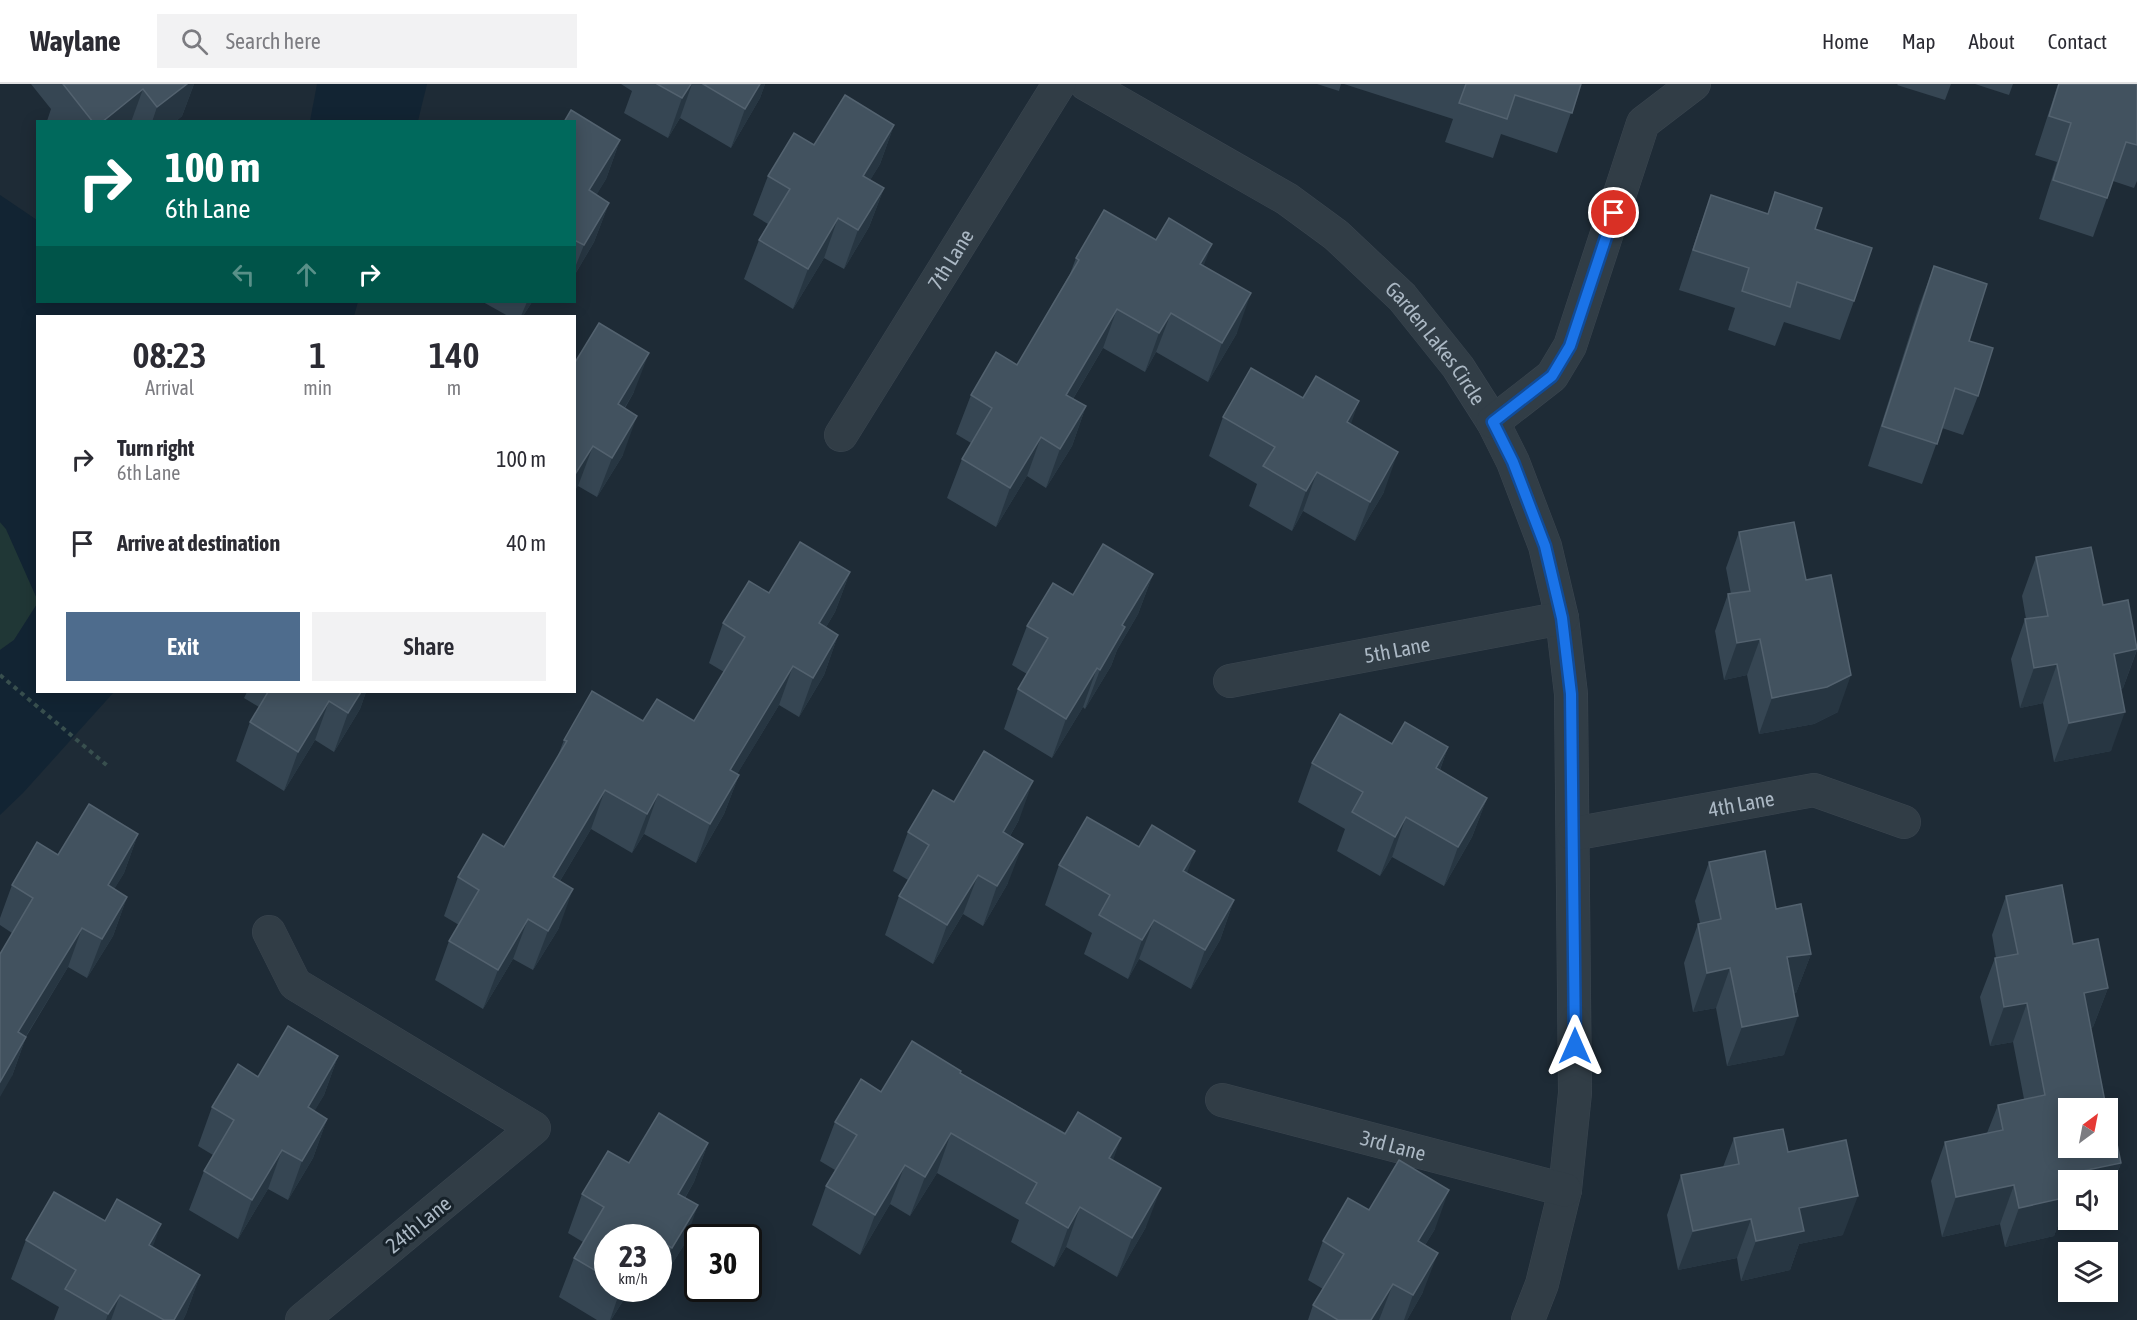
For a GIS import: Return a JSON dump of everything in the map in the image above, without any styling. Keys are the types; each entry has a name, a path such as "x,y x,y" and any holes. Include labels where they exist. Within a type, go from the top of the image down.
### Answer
{"street":[{"name":"7th Lane","path":"841,435 1059,84"},
{"name":"Garden Lakes Circle","path":"1086,84 1287,199 1336,235 1402,297 1458,367 1493,422 1513,462 1545,546 1562,618 1571,694 1575,1094 1565,1190 1542,1284 1528,1320"},
{"path":"1493,422 1552,376 1570,346 1643,123 1694,84"},
{"name":"5th Lane","path":"1230,681 1562,618"},
{"name":"4th Lane","path":"1573,834 1814,790 1904,822"},
{"name":"24th Lane","path":"269,932 295,984 534,1128 302,1320"},
{"name":"3rd Lane","path":"1222,1101 1565,1190"}],"path":[{"path":"0,675 110,768"}],"green space":[{"path":"0,522 6,529 36,595 36,606 14,640 0,650"}],"water":[{"path":"317,84 427,84 418,120 310,120"},
{"path":"0,195 36,219 36,303 358,303 354,315 36,315 36,597 6,529 0,522"},
{"path":"36,606 36,693 113,693 23,793 0,815 0,650 14,640"}],"building":[{"path":"63,84 187,84 157,107 143,89 104,120 91,120"},
{"path":"657,84 691,84 682,98"},
{"path":"703,84 760,84 745,109"},
{"path":"1466,84 1581,84 1572,113 1515,95 1507,119 1459,103"},
{"path":"2059,84 2137,84 2137,145 2126,142 2107,198 2053,180 2071,123 2049,116"},
{"path":"845,95 894,125 863,176 884,188 858,230 838,218 808,269 759,240 790,189 768,176 794,133 814,145"},
{"path":"571,110 620,140 589,190 609,203 584,245 576,241 576,120 565,120"},
{"path":"1775,192 1822,208 1815,229 1872,248 1854,301 1797,282 1790,307 1742,291 1749,268 1693,250 1711,195 1768,214"},
{"path":"1104,210 1156,240 1169,218 1212,244 1200,264 1251,293 1222,343 1171,313 1159,333 1117,309 1066,395 1086,406 1060,449 1041,437 1010,488 962,459 992,408 971,395 996,352 1017,365 1079,260 1076,258"},
{"path":"1934,266 1987,284 1969,341 1993,348 1978,396 1955,388 1937,444 1882,426"},
{"path":"599,323 649,353 618,404 637,416 612,458 593,446 576,473 576,361"},
{"path":"1251,368 1303,398 1316,376 1359,401 1347,422 1398,452 1370,502 1317,472 1306,491 1263,466 1275,447 1223,417"},
{"path":"1794,522 1806,580 1831,575 1851,675 1827,687 1772,698 1760,639 1737,643 1728,594 1750,591 1739,532"},
{"path":"800,542 850,572 819,623 838,635 813,678 793,666 730,770 739,775 710,824 658,794 647,814 605,790 553,877 573,889 548,931 528,919 498,970 449,941 479,890 458,877 483,834 504,847 567,741 564,740 592,691 643,721 657,699 694,721 745,637 723,623 749,581 769,593"},
{"path":"1103,544 1153,574 1122,625 1125,627 1100,670 1097,668 1066,719 1018,689 1048,638 1027,626 1053,583 1073,595"},
{"path":"2091,547 2103,605 2128,600 2137,649 2114,654 2125,712 2069,723 2057,664 2034,668 2025,619 2048,616 2036,557"},
{"path":"267,693 360,693 348,713 329,701 298,752 250,722"},
{"path":"1340,714 1392,744 1405,722 1448,747 1436,768 1487,798 1458,847 1406,817 1395,837 1352,812 1363,792 1312,763"},
{"path":"984,751 1033,781 1003,832 1023,844 997,886 978,875 947,925 899,896 929,845 908,832 933,790 954,802"},
{"path":"89,804 138,834 108,885 127,897 102,939 82,928 18,1032 26,1037 0,1082 0,954 33,898 12,885 37,842 58,855"},
{"path":"1087,817 1139,847 1152,825 1195,851 1183,871 1234,900 1205,950 1154,920 1142,940 1099,915 1110,895 1059,865"},
{"path":"1765,851 1776,909 1801,904 1811,954 1787,957 1798,1016 1742,1027 1730,968 1707,973 1698,924 1721,919 1709,862"},
{"path":"2062,885 2073,944 2098,939 2108,988 2084,993 2104,1098 2058,1098 2058,1158 2118,1158 2118,1149 2121,1163 2087,1170 2058,1170 2058,1199 2019,1208 2014,1185 1956,1197 1945,1142 2003,1130 1998,1105 2045,1095 2027,1003 2004,1007 1995,958 2018,954 2006,896"},
{"path":"288,1026 338,1056 308,1107 327,1119 302,1161 282,1150 252,1200 204,1171 234,1120 212,1107 238,1064 258,1077"},
{"path":"912,1041 961,1071 960,1073 1065,1134 1078,1112 1121,1138 1109,1158 1161,1188 1132,1238 1080,1207 1068,1228 1026,1203 1037,1183 951,1133 925,1177 905,1165 875,1215 826,1186 857,1135 835,1122 861,1079 881,1092"},
{"path":"659,1113 708,1143 678,1194 698,1205 687,1224 684,1224 684,1228 672,1248 672,1224 594,1224 604,1207 582,1194 608,1151 629,1163"},
{"path":"1783,1129 1788,1152 1846,1140 1858,1196 1799,1208 1804,1231 1756,1241 1751,1219 1693,1231 1681,1175 1739,1164 1734,1138"},
{"path":"1399,1160 1449,1190 1418,1241 1438,1253 1413,1295 1393,1284 1371,1320 1338,1320 1313,1305 1344,1254 1323,1241 1348,1198 1369,1210"},
{"path":"54,1192 105,1221 117,1199 161,1224 149,1245 200,1275 174,1320 164,1320 120,1295 108,1314 65,1289 76,1270 26,1240"},
{"path":"594,1224 594,1270 574,1258"}],"route":[{"path":"1575,1046 1571,694 1562,618 1545,546 1513,462 1493,422 1552,376 1570,346 1614,213"}]}
